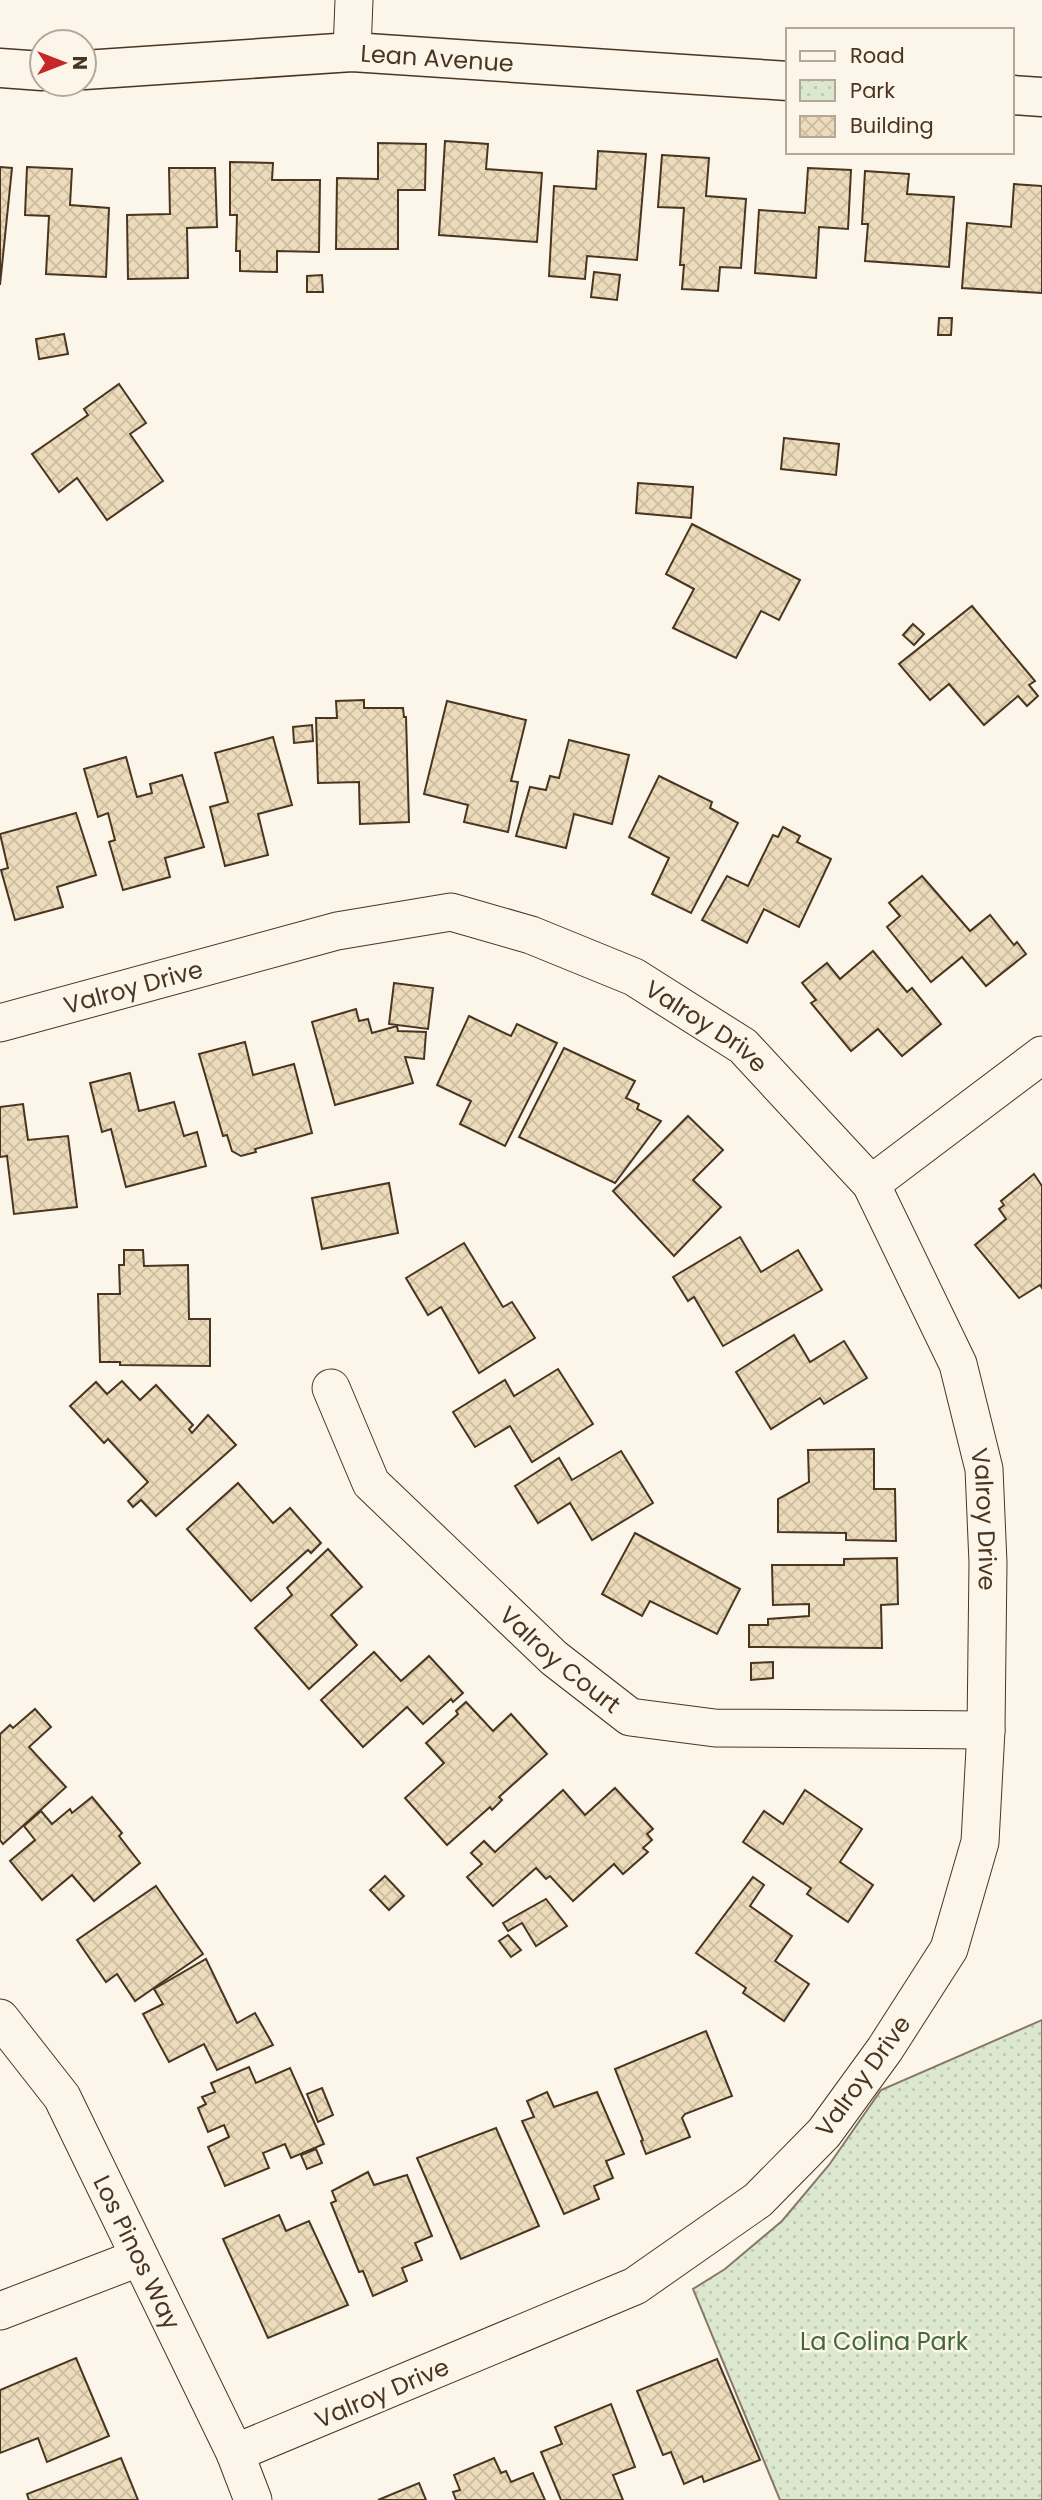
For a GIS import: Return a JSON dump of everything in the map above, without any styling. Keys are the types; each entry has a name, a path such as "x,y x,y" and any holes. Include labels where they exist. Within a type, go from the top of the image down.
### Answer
{"street":[{"path":"352,52 354,0"},
{"name":"Lean Avenue","path":"98,69 352,52 786,81"},
{"path":"0,68 28,70"},
{"path":"1014,95 1042,97"},
{"name":"Valroy Drive","path":"0,1023 337,931 451,912 531,935 634,977 743,1046 871,1184 958,1364 984,1469 988,1563 986,1730 980,1842 950,1949 885,2049 824,2133 758,2200 635,2286 235,2454"},
{"path":"871,1184 1042,1055"},
{"name":"Valroy Court","path":"331,1388 371,1483 554,1658 630,1717 715,1728 986,1730"},
{"name":"Los Pinos Way","path":"0,2018 61,2097 235,2454 253,2500"},
{"path":"0,2311 138,2258"}],"green space":[{"name":"La Colina Park","path":"1042,2020 1042,2500 780,2500 693,2289 725,2269 782,2221 829,2165 881,2090"}],"building":[{"path":"445,141 488,144 486,169 542,173 537,242 439,235"},
{"path":"378,143 426,144 425,190 398,190 398,249 336,249 337,178 378,179"},
{"path":"598,151 646,154 637,260 587,256 585,279 549,276 554,186 596,189"},
{"path":"662,155 709,158 706,196 746,199 741,268 720,267 718,291 682,289 684,265 680,265 684,208 658,207"},
{"path":"230,162 273,163 272,180 320,180 319,252 277,251 277,272 240,271 240,251 236,251 237,215 230,215"},
{"path":"0,167 12,168 0,285"},
{"path":"27,167 72,169 70,205 109,208 106,277 46,274 49,216 25,215"},
{"path":"169,168 215,168 217,227 187,228 188,278 128,279 127,215 170,214"},
{"path":"808,168 851,170 848,229 819,227 816,278 755,273 759,210 805,213"},
{"path":"865,171 909,174 907,194 954,197 949,267 865,261 868,224 862,224"},
{"path":"1014,184 1042,186 1042,293 962,288 967,223 1011,227"},
{"path":"594,272 620,275 617,300 591,297"},
{"path":"322,275 323,292 307,292 307,276"},
{"path":"939,318 952,318 951,335 938,335"},
{"path":"64,334 68,354 39,359 36,339"},
{"path":"119,384 146,423 130,434 163,481 107,520 77,478 59,492 32,454 88,415 84,409"},
{"path":"784,438 839,444 836,475 781,469"},
{"path":"638,483 693,487 691,518 636,513"},
{"path":"692,524 800,580 779,620 761,611 736,658 673,628 694,589 666,574"},
{"path":"972,606 1035,681 1029,685 1038,696 1027,706 1018,696 984,725 949,684 930,700 899,664"},
{"path":"913,624 924,634 914,645 903,635"},
{"path":"364,700 364,708 403,708 406,717 409,822 360,824 359,782 318,783 316,718 337,718 336,701"},
{"path":"447,701 526,720 511,781 518,782 508,832 464,822 468,805 424,794"},
{"path":"312,725 313,741 294,743 293,727"},
{"path":"273,737 292,805 258,814 268,855 225,866 210,807 228,802 215,753"},
{"path":"569,740 629,755 612,824 574,814 566,848 516,836 530,787 546,790 550,776 559,778"},
{"path":"126,757 137,797 152,793 150,784 182,775 204,847 165,858 170,877 123,890 109,842 115,840 108,813 98,817 84,769"},
{"path":"659,776 712,802 710,808 738,823 691,913 652,894 669,858 629,837"},
{"path":"76,813 96,875 57,887 63,907 15,920 1,870 8,868 0,834"},
{"path":"783,827 800,836 797,842 831,859 799,927 764,909 747,943 702,920 727,876 748,886 773,835 778,837"},
{"path":"922,876 970,931 990,915 1014,945 1017,942 1026,954 986,986 962,957 931,982 887,927 900,916 889,903"},
{"path":"873,951 907,992 912,988 941,1024 902,1056 878,1029 851,1051 811,1003 816,1000 802,983 827,963 840,979"},
{"path":"394,983 433,988 428,1029 389,1024"},
{"path":"356,1009 359,1021 368,1019 372,1033 397,1026 398,1031 426,1032 424,1059 405,1057 413,1083 335,1105 312,1022"},
{"path":"469,1016 511,1036 517,1024 557,1043 505,1146 460,1124 471,1101 437,1085"},
{"path":"245,1042 253,1075 294,1064 312,1133 255,1149 256,1152 241,1156 232,1151 227,1135 223,1136 199,1054"},
{"path":"564,1048 635,1081 626,1098 639,1104 637,1109 661,1121 615,1183 519,1137"},
{"path":"130,1073 139,1111 174,1102 184,1136 197,1132 206,1166 126,1187 111,1129 102,1132 90,1083"},
{"path":"23,1104 28,1140 68,1136 77,1207 14,1214 7,1156 0,1157 0,1107"},
{"path":"688,1116 723,1150 693,1180 721,1207 674,1256 613,1191"},
{"path":"1034,1174 1042,1186 1042,1288 1040,1285 1019,1298 975,1245 1006,1219 999,1209 1004,1205 1001,1201"},
{"path":"389,1183 398,1233 322,1249 312,1198"},
{"path":"740,1237 761,1272 798,1250 822,1290 723,1346 694,1297 688,1301 673,1277"},
{"path":"464,1243 503,1307 512,1302 535,1338 479,1373 441,1307 428,1315 406,1278"},
{"path":"124,1250 143,1250 144,1266 188,1265 189,1319 210,1319 210,1366 120,1365 120,1362 100,1362 98,1294 120,1294 119,1265 124,1265"},
{"path":"794,1335 810,1362 844,1341 867,1378 824,1404 820,1398 771,1429 736,1372"},
{"path":"558,1369 593,1424 532,1462 510,1426 475,1447 453,1412 505,1380 514,1396"},
{"path":"122,1381 140,1400 156,1385 193,1425 189,1429 192,1433 208,1415 236,1445 156,1516 141,1500 133,1507 128,1501 148,1482 108,1439 104,1443 70,1406 96,1382 107,1394"},
{"path":"874,1449 874,1489 895,1489 896,1541 846,1540 846,1533 778,1532 778,1499 809,1482 808,1450"},
{"path":"621,1451 653,1503 592,1540 570,1503 538,1523 515,1486 559,1458 572,1480"},
{"path":"238,1483 273,1523 290,1508 321,1543 311,1553 308,1550 251,1601 187,1529"},
{"path":"635,1533 740,1589 717,1634 650,1601 642,1616 602,1594"},
{"path":"328,1549 362,1587 331,1615 357,1645 309,1689 255,1628 292,1595 287,1588"},
{"path":"897,1558 898,1604 881,1605 882,1648 749,1647 749,1625 768,1625 768,1619 809,1616 809,1604 773,1605 772,1565 844,1565 844,1559"},
{"path":"374,1652 401,1681 429,1656 463,1693 453,1702 451,1699 423,1724 407,1707 363,1747 321,1700"},
{"path":"773,1662 773,1678 751,1680 751,1663"},
{"path":"466,1702 493,1731 511,1714 547,1754 499,1797 502,1800 492,1810 490,1807 447,1845 405,1798 444,1763 426,1743 458,1714 456,1711"},
{"path":"35,1709 51,1727 29,1747 66,1787 3,1844 0,1840 0,1734 10,1725 13,1728"},
{"path":"615,1788 653,1829 647,1834 652,1840 643,1848 648,1852 623,1874 614,1864 573,1901 550,1876 546,1879 536,1868 493,1906 467,1877 482,1864 471,1853 484,1841 495,1852 563,1790 585,1815"},
{"path":"805,1790 862,1829 840,1862 873,1885 848,1922 807,1894 811,1888 743,1842 764,1811 783,1824"},
{"path":"92,1797 122,1833 119,1836 140,1863 94,1901 72,1875 42,1900 10,1861 35,1840 24,1826 41,1811 52,1824 70,1809 72,1813"},
{"path":"385,1876 404,1896 389,1910 370,1890"},
{"path":"753,1877 764,1885 750,1906 792,1936 775,1961 809,1984 784,2021 743,1993 746,1988 696,1953"},
{"path":"156,1886 203,1954 135,2001 117,1974 106,1982 77,1940"},
{"path":"546,1899 567,1926 536,1946 522,1923 508,1931 503,1923"},
{"path":"508,1935 521,1950 511,1957 499,1941"},
{"path":"206,1959 237,2023 255,2013 273,2045 217,2070 204,2044 169,2062 143,2014 163,2004 154,1989"},
{"path":"706,2031 732,2096 685,2114 682,2118 690,2137 646,2154 615,2069"},
{"path":"249,2067 256,2083 290,2068 324,2144 291,2158 285,2144 263,2153 269,2168 225,2186 208,2147 229,2137 224,2125 208,2132 198,2108 206,2104 202,2097 215,2092 211,2083"},
{"path":"322,2088 333,2115 318,2122 307,2094"},
{"path":"547,2092 554,2107 597,2092 624,2154 606,2161 613,2178 594,2186 599,2199 564,2214 522,2121 534,2117 527,2101"},
{"path":"496,2128 539,2226 461,2259 417,2158"},
{"path":"316,2149 322,2163 307,2169 301,2155"},
{"path":"368,2172 374,2185 407,2175 432,2236 415,2243 422,2260 402,2268 407,2281 373,2296 363,2271 359,2272 331,2203 336,2201 332,2191"},
{"path":"279,2215 286,2231 309,2221 348,2305 268,2338 223,2239"},
{"path":"76,2358 109,2436 47,2462 38,2438 0,2453 0,2390"},
{"path":"717,2359 760,2460 704,2482 702,2476 684,2484 671,2452 663,2455 637,2391"},
{"path":"611,2404 635,2467 613,2475 623,2500 561,2500 541,2452 562,2444 555,2427"},
{"path":"121,2458 138,2500 29,2500 27,2494"},
{"path":"494,2458 501,2473 506,2471 511,2482 533,2473 545,2500 456,2500 453,2492 460,2490 454,2475"},
{"path":"419,2483 426,2500 378,2500"}]}
